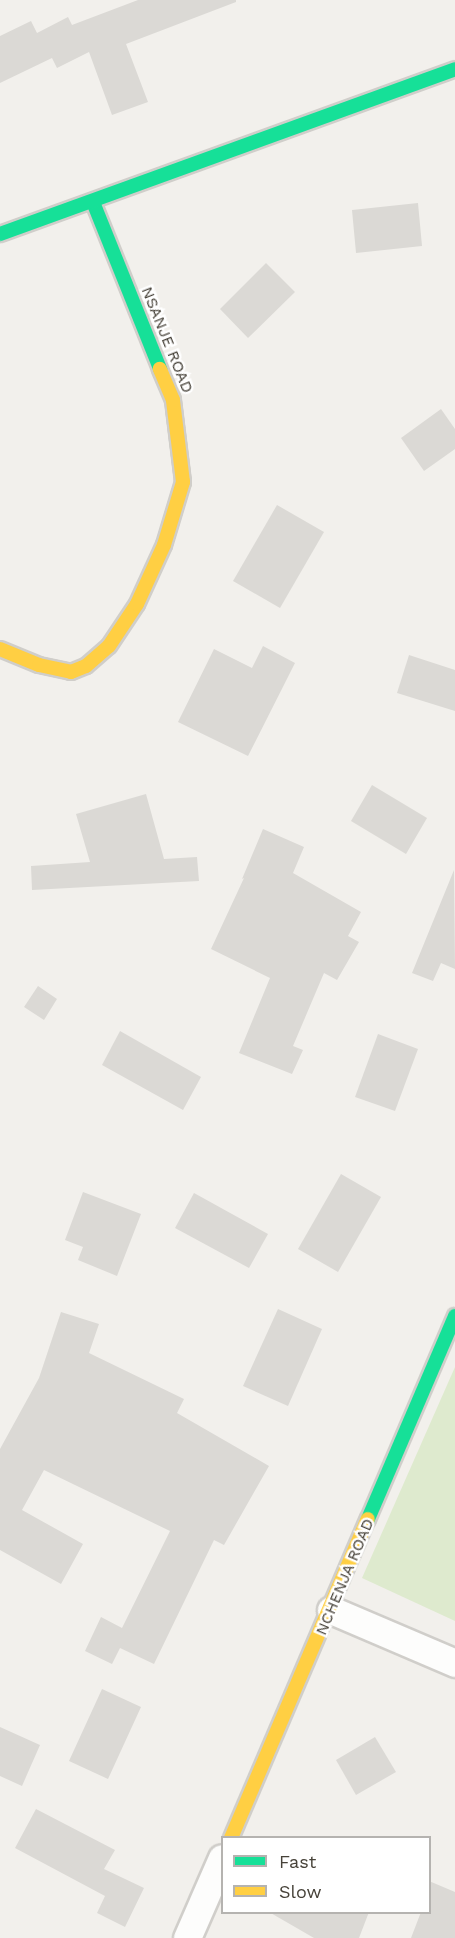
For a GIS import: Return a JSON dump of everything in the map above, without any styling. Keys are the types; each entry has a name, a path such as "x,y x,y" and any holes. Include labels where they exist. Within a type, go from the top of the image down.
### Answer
{"street":[{"path":"0,234 455,69"},
{"name":"NSANJE ROAD","path":"0,649 39,665 71,672 86,666 109,646 137,604 164,545 183,482 173,400 93,202"},
{"name":"NCHENJA ROAD","path":"232,1836 331,1610 455,1316"},
{"path":"331,1610 455,1663"},
{"path":"187,1938 221,1860"}],"green space":[{"path":"455,1367 455,1621 362,1578"}],"building":[{"path":"138,0 236,0 236,2 126,44 148,102 112,115 89,52 57,68 52,58 0,83 0,36 31,21 37,33 68,17 72,25"},
{"path":"418,203 422,246 356,253 352,210"},
{"path":"266,263 295,292 248,338 220,309"},
{"path":"441,409 455,429 455,449 424,471 401,438"},
{"path":"277,505 324,532 280,608 233,581"},
{"path":"263,646 295,663 248,756 178,722 214,649 252,668"},
{"path":"409,655 455,670 455,711 397,693"},
{"path":"372,785 427,818 406,854 351,821"},
{"path":"146,794 164,859 197,857 199,881 32,890 31,866 90,862 76,814"},
{"path":"263,829 304,847 293,873 361,912 348,936 359,942 337,980 324,973 293,1046 303,1050 292,1074 239,1053 270,978 211,949 244,878 242,879"},
{"path":"454,870 455,969 441,963 433,981 412,973"},
{"path":"38,986 57,999 44,1020 24,1007"},
{"path":"120,1031 201,1077 183,1110 102,1065"},
{"path":"378,1034 418,1049 395,1111 355,1097"},
{"path":"341,1174 381,1197 338,1272 298,1249"},
{"path":"83,1192 141,1214 117,1276 78,1260 83,1247 65,1240"},
{"path":"194,1193 268,1234 249,1268 175,1228"},
{"path":"278,1309 322,1329 288,1406 243,1386"},
{"path":"61,1312 99,1324 89,1353 184,1399 177,1413 269,1466 224,1545 214,1540 154,1664 120,1648 112,1664 85,1651 101,1617 122,1628 170,1531 44,1470 22,1510 83,1544 61,1584 0,1550 0,1449 39,1378"},
{"path":"102,1689 141,1707 108,1779 69,1761"},
{"path":"0,1727 40,1745 22,1786 0,1776"},
{"path":"375,1737 396,1772 356,1795 336,1760"},
{"path":"36,1809 115,1850 104,1869 144,1888 125,1927 97,1913 105,1896 15,1848"},
{"path":"431,1882 455,1892 455,1938 411,1938 420,1914 431,1914"},
{"path":"272,1914 368,1914 359,1938 314,1938"}],"traffic: fast":[{"path":"0,234 455,69"},
{"path":"93,202 160,369"},
{"path":"368,1519 455,1316"}],"traffic: slow":[{"path":"0,649 39,665 71,672 86,666 109,646 137,604 164,545 183,482 173,400 160,369"},
{"path":"232,1836 368,1519"}]}
